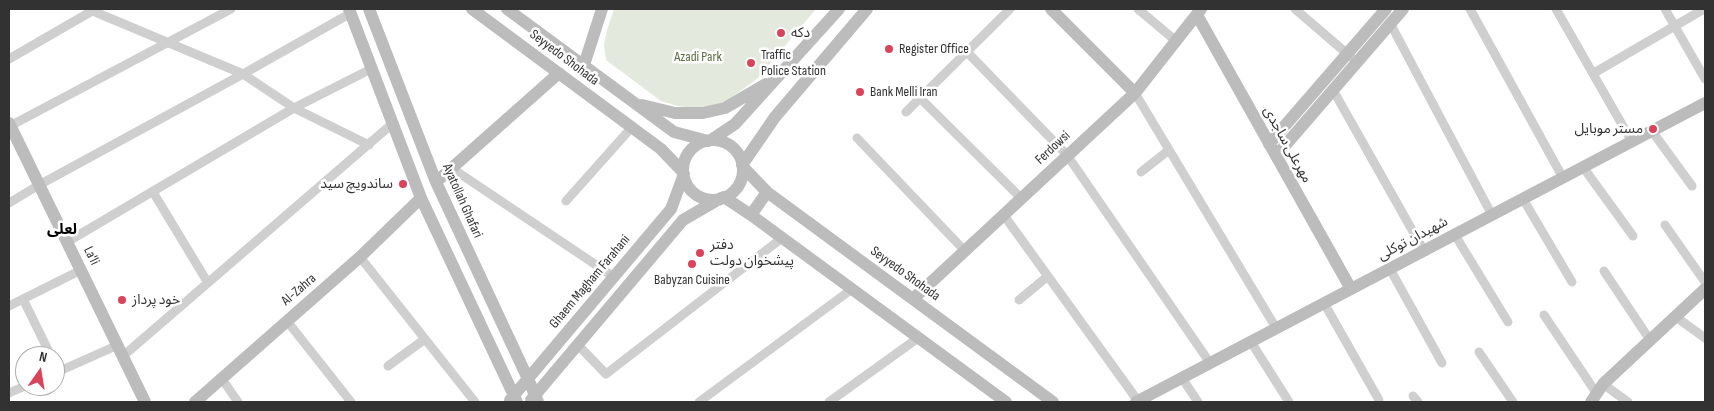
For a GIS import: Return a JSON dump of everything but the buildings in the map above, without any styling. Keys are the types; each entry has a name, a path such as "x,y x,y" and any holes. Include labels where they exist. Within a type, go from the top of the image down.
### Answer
{"main road":[{"name":"Ayatollah Ghafari","path":"369,9 436,182 528,378 534,400"},
{"name":"Seyyedo Shohada","path":"472,9 661,149 684,173"},
{"name":"Seyyedo Shohada","path":"507,9 674,132 709,140"},
{"path":"584,65 602,9"},
{"path":"839,9 736,124 709,140 699,143 687,155 684,173 686,182 697,195 705,198 723,198 751,215 1006,402"},
{"path":"534,400 683,220 731,194 740,182 742,166 775,117 867,9"},
{"path":"1270,144 1333,90 1352,58 1386,9"},
{"path":"1276,156 1293,126 1352,58 1403,9"},
{"path":"354,10 372,69 421,198 513,400"},
{"path":"1056,11 1135,93"},
{"name":"Ferdowsi","path":"913,299 1135,93 1199,12"},
{"name":"مهرعلی ساجدی","path":"1199,12 1276,156 1351,289"},
{"path":"436,182 453,169 559,73"},
{"path":"636,103 675,113 703,113 725,108 781,75"},
{"name":"شهیدان توکلی","path":"1137,402 1705,103"},
{"name":"La'li","path":"9,124 145,402"},
{"path":"661,149 674,132"},
{"path":"709,140 731,146 742,166"},
{"name":"Seyyedo Shohada","path":"742,166 767,192 1053,402"},
{"name":"Ghaem Magham Farahani","path":"513,400 528,378 672,210 684,173"},
{"path":"751,215 767,192"},
{"name":"Al-Zahra","path":"195,402 360,257 421,198"},
{"path":"1597,393 1705,289"}],"street":[{"path":"9,124 232,9"},
{"path":"906,112 1010,9"},
{"path":"1138,9 1176,41"},
{"path":"1294,9 1352,58"},
{"path":"1470,9 1563,178"},
{"path":"1556,9 1632,142"},
{"path":"1665,9 1705,79"},
{"path":"1594,74 1704,9"},
{"path":"9,59 90,10 243,74 294,108 369,145"},
{"path":"9,203 39,184 243,74 354,10"},
{"path":"1390,23 1492,215"},
{"path":"966,52 1067,155 1210,363"},
{"path":"67,242 294,108 372,69"},
{"path":"1333,90 1424,251"},
{"path":"1135,93 1276,328"},
{"path":"920,98 1021,198"},
{"path":"65,369 120,351 208,283 392,124"},
{"path":"566,202 632,128"},
{"path":"1652,131 1692,186"},
{"path":"857,138 964,250"},
{"path":"1141,172 1169,150"},
{"path":"1583,167 1633,236"},
{"path":"453,169 614,277"},
{"path":"153,192 208,283"},
{"path":"1523,199 1572,282"},
{"path":"1003,214 1137,402"},
{"path":"1665,225 1705,282"},
{"path":"1455,235 1508,322"},
{"path":"578,345 606,374 782,238"},
{"path":"360,257 476,402"},
{"path":"1390,269 1442,363"},
{"path":"9,306 81,270"},
{"path":"1604,271 1650,340"},
{"path":"1019,300 1048,276"},
{"path":"699,402 852,289"},
{"path":"23,299 46,346"},
{"path":"1324,304 1379,400"},
{"path":"1544,315 1597,393 1628,402"},
{"path":"1676,316 1705,338"},
{"path":"287,321 351,402"},
{"path":"829,402 918,338"},
{"path":"388,366 426,339"},
{"path":"1251,342 1289,402"},
{"path":"1479,352 1513,402"},
{"path":"1182,378 1198,402"},
{"path":"222,380 238,402"}],"green space":[{"name":"Azadi Park","path":"614,9 816,9 757,79 728,100 713,106 696,108 677,106 661,101 606,60 604,45"}],"place":[{"name":"دکه","path":"781,33"},
{"name":"Register Office","path":"889,49"},
{"name":"Traffic Police Station","path":"751,63"},
{"name":"Bank Melli Iran","path":"860,92"},
{"name":"مستر موبایل","path":"1653,129"},
{"name":"ساندویچ سید","path":"403,184"},
{"name":"دفتر پیشخوان دولت","path":"700,253"},
{"name":"Babyzan Cuisine","path":"692,264"},
{"name":"خود پرداز","path":"122,300"}],"district":[{"name":"لعلی","path":"62,230"}]}
